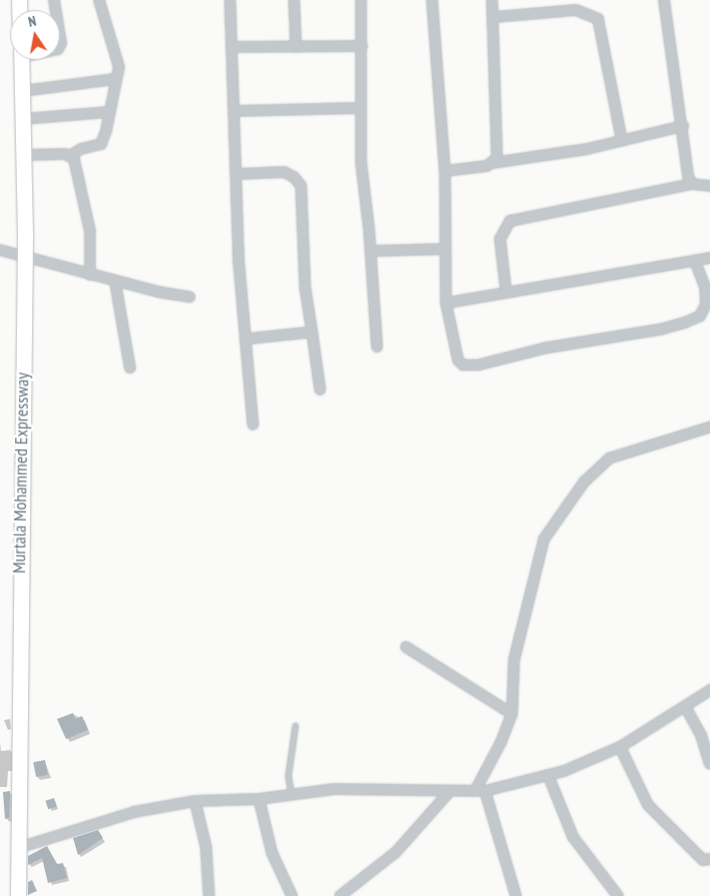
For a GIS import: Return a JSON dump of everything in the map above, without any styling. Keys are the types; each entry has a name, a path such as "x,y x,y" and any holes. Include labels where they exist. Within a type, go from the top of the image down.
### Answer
{"main road":[{"name":"Murtala Mohammed Expressway","path":"18,896 24,257 21,60"}],"street":[{"path":"24,155 71,155 81,149 101,144 118,67 99,0"},
{"path":"230,0 244,339 253,424"},
{"path":"294,0 296,46"},
{"path":"361,0 362,46 359,108 361,162 371,252 377,347"},
{"path":"432,0 445,171 446,303 458,360 463,364 478,365 545,348 662,329 700,316 706,304 705,286 695,261"},
{"path":"445,171 486,166 497,158 493,99 495,17 492,0"},
{"path":"664,0 692,184"},
{"path":"495,17 576,10 598,19 622,141"},
{"path":"233,47 362,46"},
{"path":"23,91 115,79"},
{"path":"235,111 359,108"},
{"path":"23,119 109,112"},
{"path":"492,162 622,141 683,126"},
{"path":"71,155 88,222 90,275"},
{"path":"237,174 284,172 294,177 301,186 305,287 320,389"},
{"path":"506,291 500,238 510,221 692,184 710,186"},
{"path":"371,252 445,249"},
{"path":"0,250 90,275 190,297"},
{"path":"446,303 506,291 710,258"},
{"path":"115,281 130,368"},
{"path":"244,339 312,332"},
{"path":"516,896 480,791 502,742 512,714 514,660 544,539 584,482 610,458 710,427"},
{"path":"406,647 512,714"},
{"path":"18,848 134,812 195,801 259,799 344,789 399,788 449,792 480,791 548,775 620,747 636,734 686,708 710,690"},
{"path":"686,708 701,735 710,764"},
{"path":"620,747 648,805 703,860 710,859"},
{"path":"548,775 573,837 618,896"},
{"path":"340,896 396,852 449,792"},
{"path":"259,799 272,853 292,896"},
{"path":"195,801 206,847 210,896"}],"lane":[{"path":"291,795 288,775 295,724"}],"building":[{"path":"73,713 75,719 82,716 88,730 66,739 57,719"},
{"path":"45,760 48,775 36,777 33,762"},
{"path":"10,791 9,818 5,819 3,792"},
{"path":"54,798 57,807 48,809 45,801"},
{"path":"98,830 103,838 78,855 73,838"},
{"path":"47,846 57,864 63,863 67,878 48,883 42,858 28,865 28,856"},
{"path":"32,880 37,891 28,895 28,882"}]}
